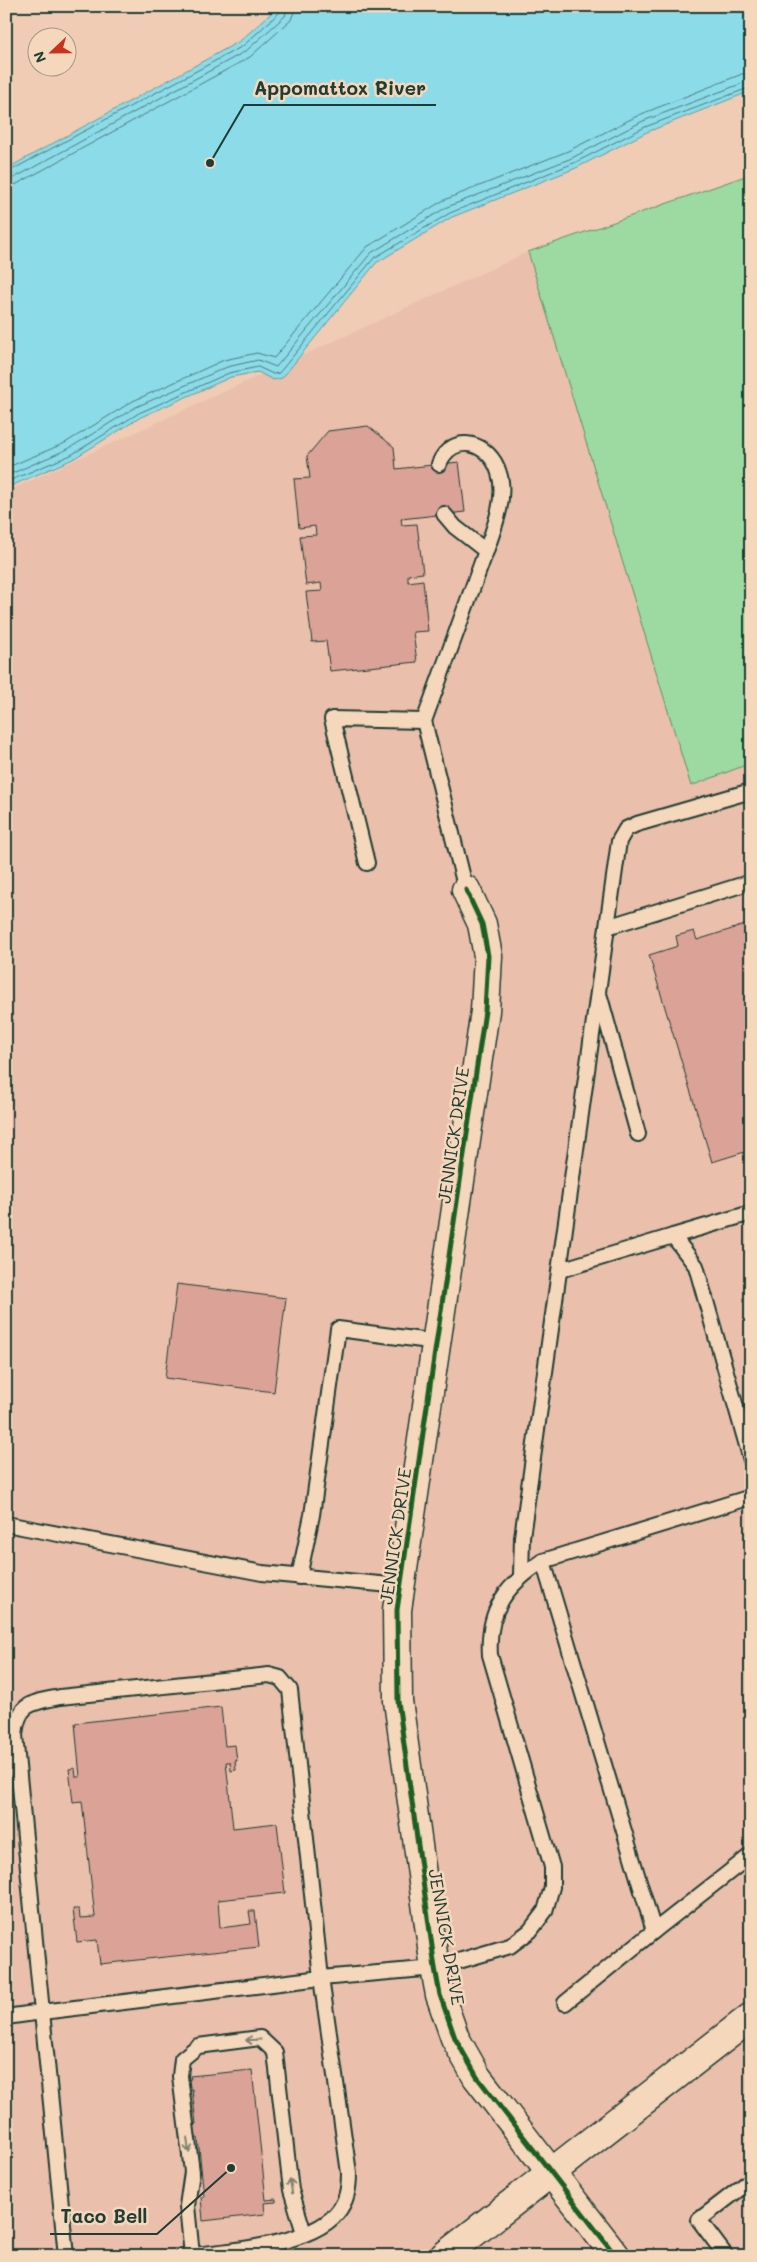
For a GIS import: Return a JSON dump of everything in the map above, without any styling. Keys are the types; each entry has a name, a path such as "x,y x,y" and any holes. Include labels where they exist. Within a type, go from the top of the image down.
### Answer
{"street":[{"name":"JENNICK DRIVE","path":"466,890 482,924 488,956 485,1011 397,1610 398,1701 435,1968 440,1995 455,2038 477,2077 616,2256"},
{"path":"444,2256 751,2017"}],"lane":[{"path":"439,464 444,453 456,445 473,445 488,451 499,472 502,493 494,528 424,721 466,890"},
{"path":"444,514 455,527 486,551"},
{"path":"367,863 332,720 424,721"},
{"path":"521,1575 522,1537 619,841 626,829 751,791"},
{"path":"607,927 751,882"},
{"path":"599,992 638,1134"},
{"path":"560,1270 751,1213"},
{"path":"673,1236 696,1266 751,1460"},
{"path":"299,1576 312,1515 338,1329 437,1342"},
{"path":"6,2017 321,1978 435,1968 510,1946 530,1931 545,1911 552,1887 552,1867 490,1655 489,1645 493,1619 503,1595 521,1575 543,1561 751,1498"},
{"path":"6,1524 262,1573 401,1586"},
{"path":"543,1561 654,1931"},
{"path":"66,2256 14,1735 16,1718 31,1703 60,1697 269,1675 280,1678 290,1690 321,1978 349,2173 349,2190 336,2214 322,2225 304,2233 281,2243 187,2255 186,2206 192,2172 180,2076 182,2059 198,2046 260,2038 275,2052 291,2190 304,2233"},
{"path":"565,2003 751,1855"},
{"path":"726,2256 699,2220 751,2180"}],"shaded area":[{"path":"528,252 691,785 751,763 751,2256 6,2256 6,492"}],"green space":[{"path":"751,174 751,763 691,786 528,252"}],"water":[{"path":"279,6 751,6 751,91 647,132 576,168 452,217 376,263 282,378 273,380 258,372 231,377 141,417 73,459 6,488 6,169 240,41"}],"building":[{"path":"368,426 394,447 396,469 459,462 465,512 401,519 402,525 417,524 423,573 408,575 408,582 423,580 428,631 413,632 417,662 330,671 326,641 312,642 306,592 322,591 321,583 306,585 300,536 316,535 315,526 299,528 294,479 310,478 307,456 328,431"},
{"path":"751,923 751,1150 712,1162 649,955 678,946 676,936 694,931 697,940"},
{"path":"177,1284 286,1298 274,1392 165,1378"},
{"path":"221,1707 225,1746 235,1745 237,1761 235,1761 236,1770 231,1771 230,1762 226,1762 233,1828 277,1823 285,1893 218,1900 220,1928 251,1924 249,1911 255,1911 259,1947 100,1964 97,1940 77,1942 73,1909 79,1909 80,1918 95,1917 82,1801 73,1802 69,1769 75,1768 76,1777 80,1777 75,1723"},
{"path":"252,2070 266,2200 276,2199 276,2202 264,2203 265,2214 203,2221 201,2197 204,2197 198,2138 189,2139 188,2124 196,2124 192,2089 185,2089 185,2080 191,2079 190,2076"}],"cycle path":[{"path":"466,890 482,924 488,956 485,1011 397,1610 398,1701 435,1968 440,1995 455,2038 477,2077 616,2256"}],"place":[{"name":"Appomattox River","path":"210,163"},
{"name":"Taco Bell","path":"231,2168"}]}
